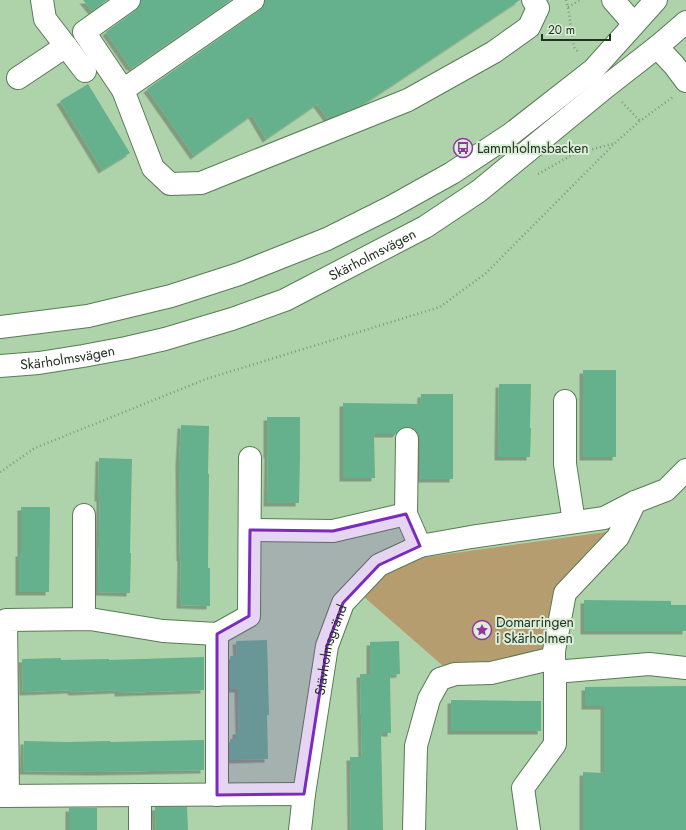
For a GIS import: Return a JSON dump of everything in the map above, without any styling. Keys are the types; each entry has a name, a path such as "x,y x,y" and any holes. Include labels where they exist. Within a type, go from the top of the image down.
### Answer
{"street":[{"path":"42,0 45,19 85,71"},
{"path":"129,0 84,32 123,90 153,168 170,184 201,183 408,100 494,52 529,27 538,8 533,0"},
{"path":"123,90 253,0"},
{"path":"613,0 674,65 680,89"},
{"path":"1,327 88,316 171,296 239,274 327,239 391,207 452,173 511,134 593,70 656,0"},
{"name":"Skärholmsvägen","path":"0,366 39,363 83,356 165,339 285,300 425,227 479,191 686,22"},
{"path":"18,78 66,46"},
{"path":"565,401 565,464 574,522"},
{"path":"407,439 406,514 420,546"},
{"path":"250,458 249,616 217,634 163,631 90,619 6,620 4,796 304,794"},
{"name":"Stävholmsgränd","path":"300,830 304,794 327,646 343,603 379,565 420,546 471,537 604,518 635,502 666,490 686,470"},
{"path":"529,830 524,788 555,744 554,651 565,593 618,537 635,502"},
{"path":"250,530 333,531 406,514"},
{"path":"84,515 84,619"},
{"path":"217,634 217,795"},
{"path":"414,830 416,746 429,699 440,679 454,674 491,672 554,665 649,664 686,668"},
{"path":"140,796 140,830"}],"path":[{"path":"566,0 568,7 580,0"},
{"path":"0,472 35,448 206,379 440,307 486,273 616,142 680,89"}],"highlighted area":[{"path":"406,514 420,546 379,565 343,603 327,646 304,794 217,795 217,634 249,616 250,530 333,531"}],"shaded area":[{"path":"613,531 544,651 482,668 442,665 363,596 382,576 419,558"}],"building":[{"path":"83,0 107,0 92,11"},
{"path":"141,0 231,0 132,68 106,32 136,10 140,6"},
{"path":"265,0 520,0 362,105 328,119 317,104 266,139 252,115 194,156 147,89 260,10 264,6"},
{"path":"88,84 130,153 102,170 60,101"},
{"path":"583,370 616,370 616,457 583,457"},
{"path":"499,384 531,384 530,457 498,457"},
{"path":"421,394 453,394 453,479 420,479 420,434 418,434 413,428 407,427 401,428 396,434 374,434 375,478 343,478 343,403 420,404"},
{"path":"267,417 300,417 299,503 267,503"},
{"path":"181,425 209,426 208,568 210,568 210,606 180,605 181,558 179,464"},
{"path":"99,458 132,459 130,593 98,592 100,498 98,498"},
{"path":"21,507 50,507 49,592 19,592"},
{"path":"584,600 671,601 671,605 686,605 686,631 584,631"},
{"path":"267,640 269,715 267,715 268,759 230,760 230,739 236,739 236,731 239,731 238,689 230,689 230,656 237,656 236,641"},
{"path":"399,641 400,674 390,675 391,733 381,733 383,830 351,830 350,757 362,757 360,674 370,674 370,642"},
{"path":"204,657 204,690 118,693 118,690 23,692 22,659 61,658 61,660 109,660"},
{"path":"686,686 686,830 583,830 583,772 604,773 604,706 585,706 585,687"},
{"path":"451,700 541,701 541,731 451,731"},
{"path":"204,740 204,770 96,772 23,771 24,741 110,742"},
{"path":"155,807 187,807 188,830 156,830"},
{"path":"69,808 97,808 97,830 69,830"}],"place":[{"name":"Lammholmsbacken","path":"463,148"},
{"name":"Domarringen i Skärholmen","path":"482,630"}]}
